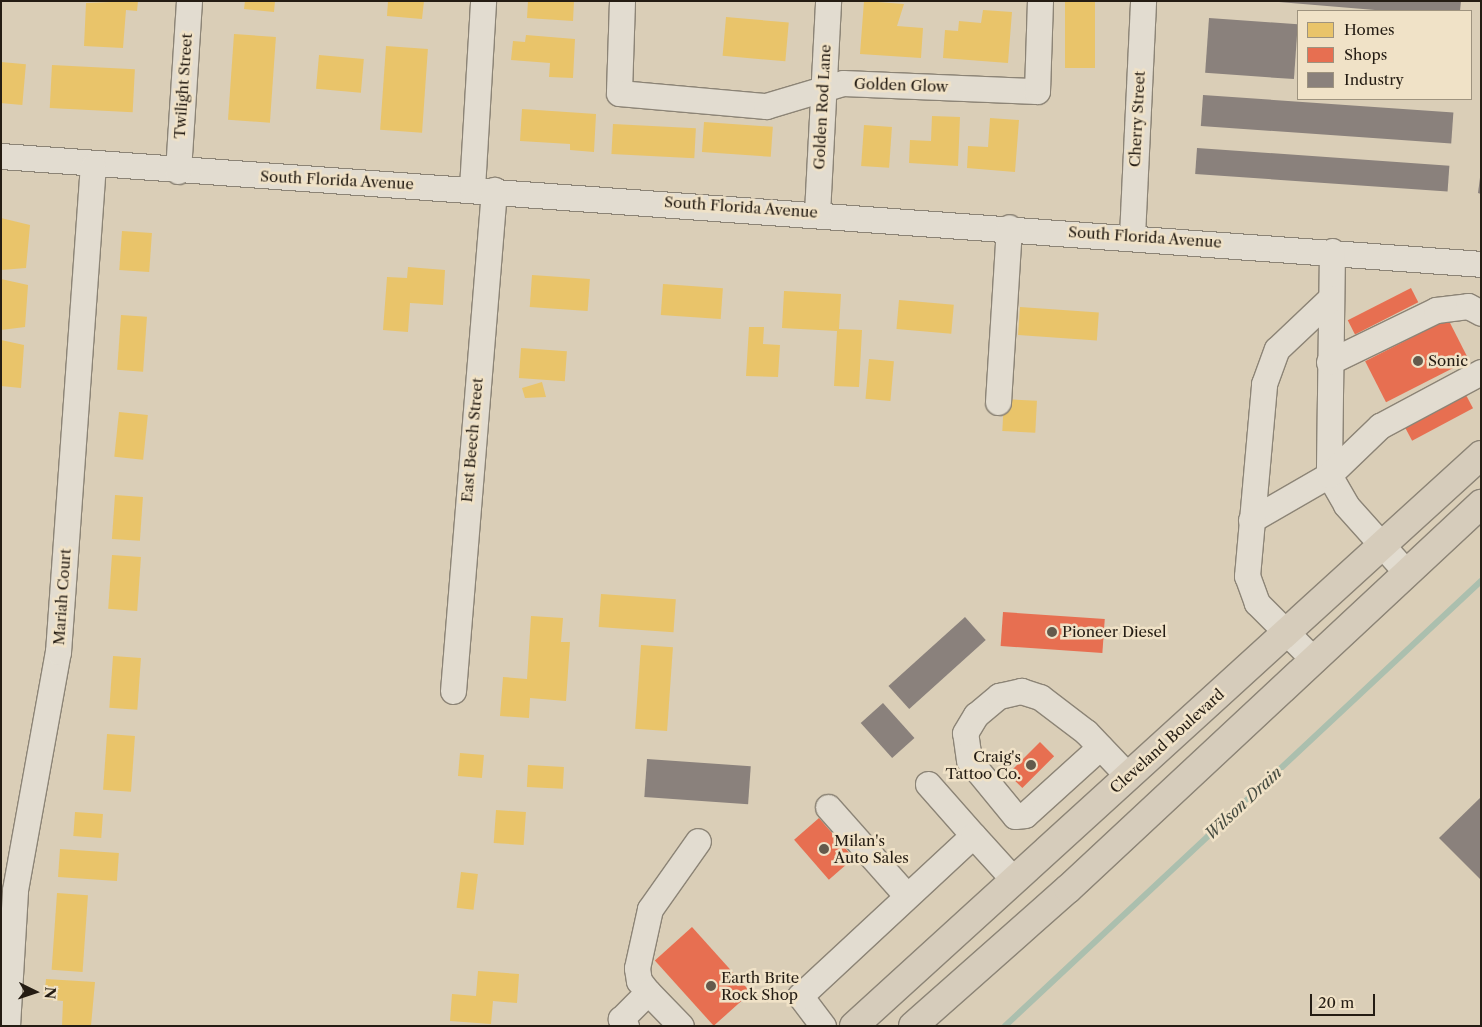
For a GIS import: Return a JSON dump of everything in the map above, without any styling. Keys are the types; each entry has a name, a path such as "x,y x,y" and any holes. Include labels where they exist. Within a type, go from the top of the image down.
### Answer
{"main road":[{"name":"Cleveland Boulevard","path":"854,1026 1481,455"},
{"path":"913,1026 1314,660 1481,504"}],"street":[{"name":"Twilight Street","path":"178,171 189,1"},
{"name":"East Beech Street","path":"453,690 483,189 483,1"},
{"name":"Golden Glow","path":"622,1 619,93 766,106 843,83 1037,91 1040,1"},
{"name":"Golden Rod Lane","path":"817,213 828,1"},
{"name":"Cherry Street","path":"1132,236 1143,1"},
{"name":"South Florida Avenue","path":"1,156 93,166 483,189 1332,251 1481,264"},
{"name":"Mariah Court","path":"7,1026 15,890 58,652 93,166"},
{"path":"998,402 1009,227"},
{"path":"1332,251 1329,362 1329,475 1346,505 1407,573"},
{"path":"1314,660 1257,603 1247,576 1264,384 1277,348 1331,298"},
{"path":"1329,362 1436,310 1468,306 1481,313"},
{"path":"1251,520 1329,475 1380,426 1481,372"},
{"path":"1100,747 1025,815 1015,816 970,760 966,734 976,715 1000,696 1021,691 1040,697 1100,747 1128,776"},
{"path":"928,784 1014,880"},
{"path":"828,807 906,895"},
{"path":"823,1026 800,996 906,895 973,835"},
{"path":"681,1026 639,981 637,968 650,909 698,841"},
{"path":"626,1026 621,1019 648,992"}],"building: Homes":[{"path":"138,1 137,11 126,10 123,48 84,46 86,3"},
{"path":"245,1 275,1 274,12 244,9"},
{"path":"388,1 424,1 422,19 387,16"},
{"path":"528,1 574,1 573,21 527,18"},
{"path":"864,1 904,4 897,26 923,28 921,58 860,54"},
{"path":"1065,1 1095,1 1095,68 1065,68"},
{"path":"983,10 1012,12 1008,63 943,58 945,30 958,31 959,21 981,23"},
{"path":"726,17 789,22 785,61 723,56"},
{"path":"234,34 276,37 270,123 228,120"},
{"path":"526,35 575,39 573,78 549,77 550,63 511,60 513,41 525,42"},
{"path":"386,46 428,49 422,133 380,130"},
{"path":"319,55 364,59 361,93 316,89"},
{"path":"1,62 26,64 22,105 1,103"},
{"path":"52,65 135,69 133,112 50,108"},
{"path":"522,109 596,114 594,152 570,150 570,144 520,141"},
{"path":"932,116 960,117 958,166 909,163 910,140 931,141"},
{"path":"990,118 1019,120 1015,172 967,168 968,146 988,147"},
{"path":"704,122 773,127 771,157 702,152"},
{"path":"613,124 696,128 694,158 611,154"},
{"path":"864,125 892,127 889,168 861,166"},
{"path":"1,218 30,225 26,268 1,270"},
{"path":"122,231 152,233 149,272 119,270"},
{"path":"408,267 445,270 443,305 410,303 408,332 383,330 387,277 407,278"},
{"path":"532,275 590,279 588,311 530,307"},
{"path":"1,279 28,285 25,327 1,330"},
{"path":"663,284 723,288 721,319 661,315"},
{"path":"784,291 841,294 839,329 862,330 859,387 834,386 837,331 782,328"},
{"path":"899,300 954,305 951,334 896,329"},
{"path":"1020,307 1099,313 1097,340 1018,335"},
{"path":"121,315 147,317 143,372 117,370"},
{"path":"749,327 764,327 763,344 780,345 778,377 746,376"},
{"path":"1,340 24,345 21,388 1,386"},
{"path":"521,348 567,351 565,381 519,378"},
{"path":"869,359 894,361 890,401 866,399"},
{"path":"542,382 546,397 525,398 522,388"},
{"path":"1004,399 1037,401 1035,433 1002,431"},
{"path":"119,412 148,415 143,460 114,457"},
{"path":"115,495 143,497 140,541 112,539"},
{"path":"112,555 141,557 137,611 108,609"},
{"path":"601,594 676,599 674,632 599,627"},
{"path":"531,616 563,618 561,642 570,642 566,701 530,698 529,718 500,716 503,677 527,679"},
{"path":"641,645 673,647 667,731 635,729"},
{"path":"113,656 141,658 137,710 109,708"},
{"path":"107,734 135,736 131,792 103,790"},
{"path":"460,753 484,755 482,778 458,776"},
{"path":"528,765 564,767 563,789 527,787"},
{"path":"496,810 526,812 524,845 494,843"},
{"path":"75,812 103,814 101,838 73,836"},
{"path":"60,849 119,853 117,881 58,877"},
{"path":"461,872 478,874 473,910 457,908"},
{"path":"57,893 88,895 83,972 52,970"},
{"path":"478,971 519,974 517,1003 493,1001 491,1024 450,1021 452,994 476,996"},
{"path":"46,979 95,982 91,1026 62,1026 63,1001 44,999"}],"building: Shops":[{"path":"1411,288 1418,302 1355,334 1348,320"},
{"name":"Sonic","path":"1448,319 1469,360 1386,402 1365,361"},
{"path":"1466,395 1473,408 1412,441 1405,427"},
{"name":"Pioneer Diesel","path":"1003,612 1105,619 1102,653 1001,646"},
{"name":"Craig's Tattoo Co.","path":"1040,742 1054,756 1022,788 1008,774"},
{"name":"Milan's Auto Sales","path":"819,818 854,858 829,880 794,840"},
{"path":"692,927 751,992 714,1026 655,960"}],"building: Industry":[{"path":"1268,1 1461,1 1460,10 1375,10"},
{"path":"1209,18 1297,24 1294,79 1205,73"},
{"path":"1203,95 1453,113 1451,143 1201,126"},
{"path":"1197,148 1449,166 1448,192 1195,174"},
{"path":"1481,170 1481,194 1478,193"},
{"path":"965,617 986,640 909,709 888,686"},
{"path":"883,703 914,738 892,758 861,723"},
{"path":"647,759 751,766 748,804 644,797"},
{"path":"1481,797 1481,880 1439,838"}],"waterway":[{"name":"Wilson Drain","path":"1005,1026 1481,581"}],"place":[{"name":"Sonic","path":"1418,361"},
{"name":"Pioneer Diesel","path":"1052,632"},
{"name":"Craig's Tattoo Co.","path":"1031,765"},
{"name":"Milan's Auto Sales","path":"824,849"},
{"name":"Earth Brite Rock Shop","path":"711,986"}]}
